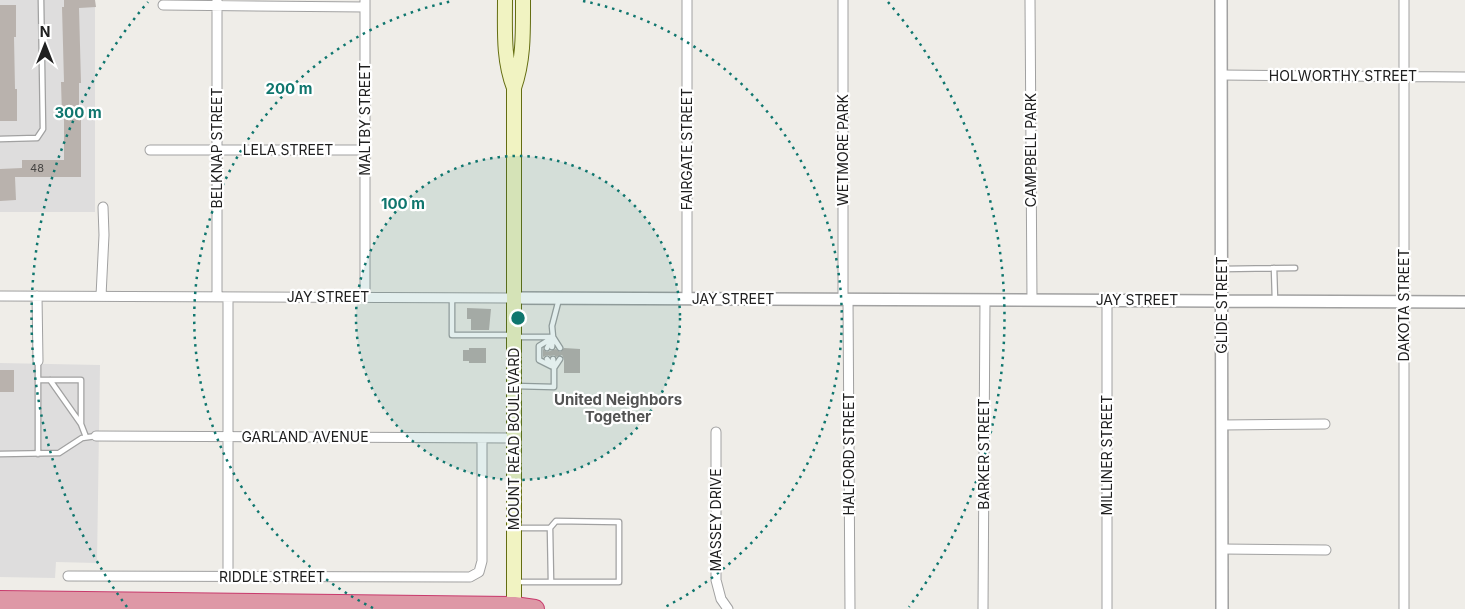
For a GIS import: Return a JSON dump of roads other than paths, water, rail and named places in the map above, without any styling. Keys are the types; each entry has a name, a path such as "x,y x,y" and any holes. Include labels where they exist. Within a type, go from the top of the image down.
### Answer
{"highway":[{"path":"0,600 535,609"}],"main road":[{"name":"MOUNT READ BOULEVARD","path":"505,0 506,60 509,76 514,88"},
{"name":"MOUNT READ BOULEVARD","path":"514,608 514,88 522,54 523,0"}],"street":[{"name":"FAIRGATE STREET","path":"687,0 687,298"},
{"name":"WETMORE PARK","path":"843,0 845,299"},
{"name":"CAMPBELL PARK","path":"1030,0 1032,300"},
{"name":"GLIDE STREET","path":"1221,0 1222,609"},
{"name":"DAKOTA STREET","path":"1404,0 1404,609"},
{"path":"163,6 217,3 365,4"},
{"name":"BELKNAP STREET","path":"217,3 217,297"},
{"name":"MALTBY STREET","path":"365,4 365,297"},
{"name":"HOLWORTHY STREET","path":"1221,75 1465,77"},
{"name":"LELA STREET","path":"150,150 365,150"},
{"path":"101,296 104,208"},
{"name":"JAY STREET","path":"0,296 1465,302"},
{"path":"37,296 38,361"},
{"path":"228,297 228,577"},
{"name":"HALFORD STREET","path":"845,299 850,609"},
{"name":"BARKER STREET","path":"983,609 985,300"},
{"name":"MILLINER STREET","path":"1107,300 1107,609"},
{"path":"1222,424 1325,424"},
{"name":"MASSEY DRIVE","path":"716,432 716,580 719,595 727,608"},
{"name":"GARLAND AVENUE","path":"91,437 514,438"},
{"name":"RIDDLE STREET","path":"68,576 463,578 476,574 480,569 482,561 482,438"},
{"path":"1222,549 1326,550"}],"lane":[{"path":"0,139 37,138 43,129 41,0"},
{"path":"1274,268 1275,301"},
{"path":"1222,269 1295,268"},
{"path":"452,298 452,335 552,338 560,348"},
{"path":"550,347 552,326 560,298"},
{"path":"552,338 539,346 539,360 554,368"},
{"path":"547,359 554,368"},
{"path":"514,386 554,387 553,359"},
{"path":"554,368 560,359"},
{"path":"38,361 38,454"},
{"path":"38,380 81,380 82,424"},
{"path":"0,454 63,452 78,440 91,437 50,380"},
{"path":"514,528 550,528 556,522 619,522 619,582 514,582"},
{"path":"550,528 551,582"}],"district":[{"name":"United Neighbors Together","path":"618,408"}]}
